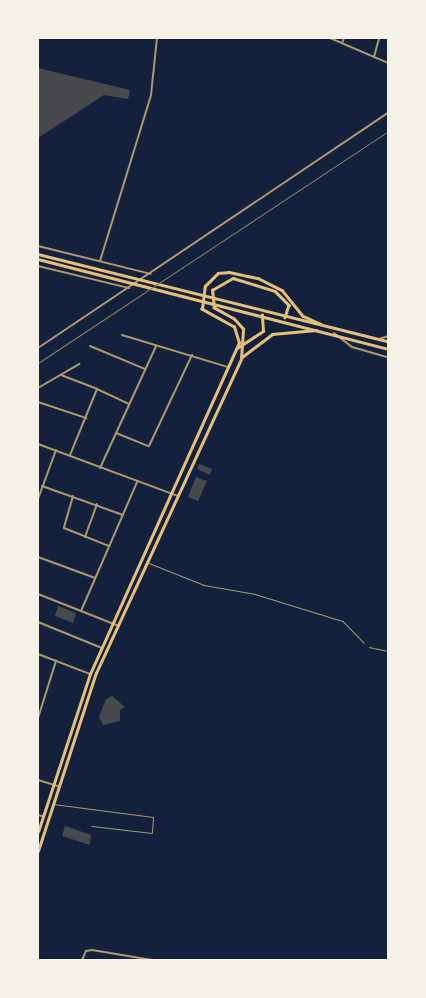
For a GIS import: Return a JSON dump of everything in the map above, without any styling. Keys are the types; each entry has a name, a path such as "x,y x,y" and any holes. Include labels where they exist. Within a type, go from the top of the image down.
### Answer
{"main road":[{"path":"38,254 388,348"},
{"path":"38,260 256,312 321,324 388,342"},
{"path":"38,832 52,784 90,674 237,348 240,334 234,327 200,304 205,286 218,274 229,272 272,283 303,316 321,324"},
{"path":"38,851 96,673 149,563 241,358 244,347 241,325 212,305 210,294 218,283 232,278 275,290 289,305 284,317"},
{"path":"237,348 244,347 263,331 262,315"},
{"path":"241,358 272,334 317,330"},
{"path":"184,466 190,469"}],"street":[{"path":"100,261 150,95 157,38"},
{"path":"330,38 388,63"},
{"path":"342,43 344,38"},
{"path":"374,57 379,38"},
{"path":"38,348 151,274 388,113"},
{"path":"38,246 151,274"},
{"path":"38,266 129,288"},
{"path":"334,333 352,347 388,357"},
{"path":"122,335 228,367"},
{"path":"379,339 388,336"},
{"path":"90,346 144,369"},
{"path":"100,468 156,346"},
{"path":"116,433 149,446 192,355"},
{"path":"38,388 79,364"},
{"path":"61,375 129,404"},
{"path":"70,455 97,389"},
{"path":"38,402 86,418"},
{"path":"38,444 178,496"},
{"path":"38,500 56,450"},
{"path":"81,611 137,482"},
{"path":"42,486 123,514"},
{"path":"73,496 64,528 109,546"},
{"path":"85,537 97,504"},
{"path":"38,557 95,578"},
{"path":"38,594 119,626"},
{"path":"38,622 102,648"},
{"path":"38,654 90,674"},
{"path":"38,718 56,661"},
{"path":"38,780 58,786"},
{"path":"53,804 153,817 152,833 90,826"},
{"path":"38,815 42,816"},
{"path":"82,960 86,951 92,950 152,960"},
{"path":"132,960 134,956"}],"lane":[{"path":"149,563 204,585 254,594 343,621 364,642"},
{"path":"369,647 388,651"}],"building":[{"path":"38,68 130,90 128,99 104,95 38,138"},
{"path":"199,464 212,469 210,475 197,469"},
{"path":"196,477 207,481 198,501 188,497"},
{"path":"58,606 76,613 73,623 55,616"},
{"path":"112,696 125,707 120,710 120,721 103,725 99,717 106,699"},
{"path":"65,826 91,835 90,845 62,836"}],"railway":[{"path":"38,363 388,131"}]}
